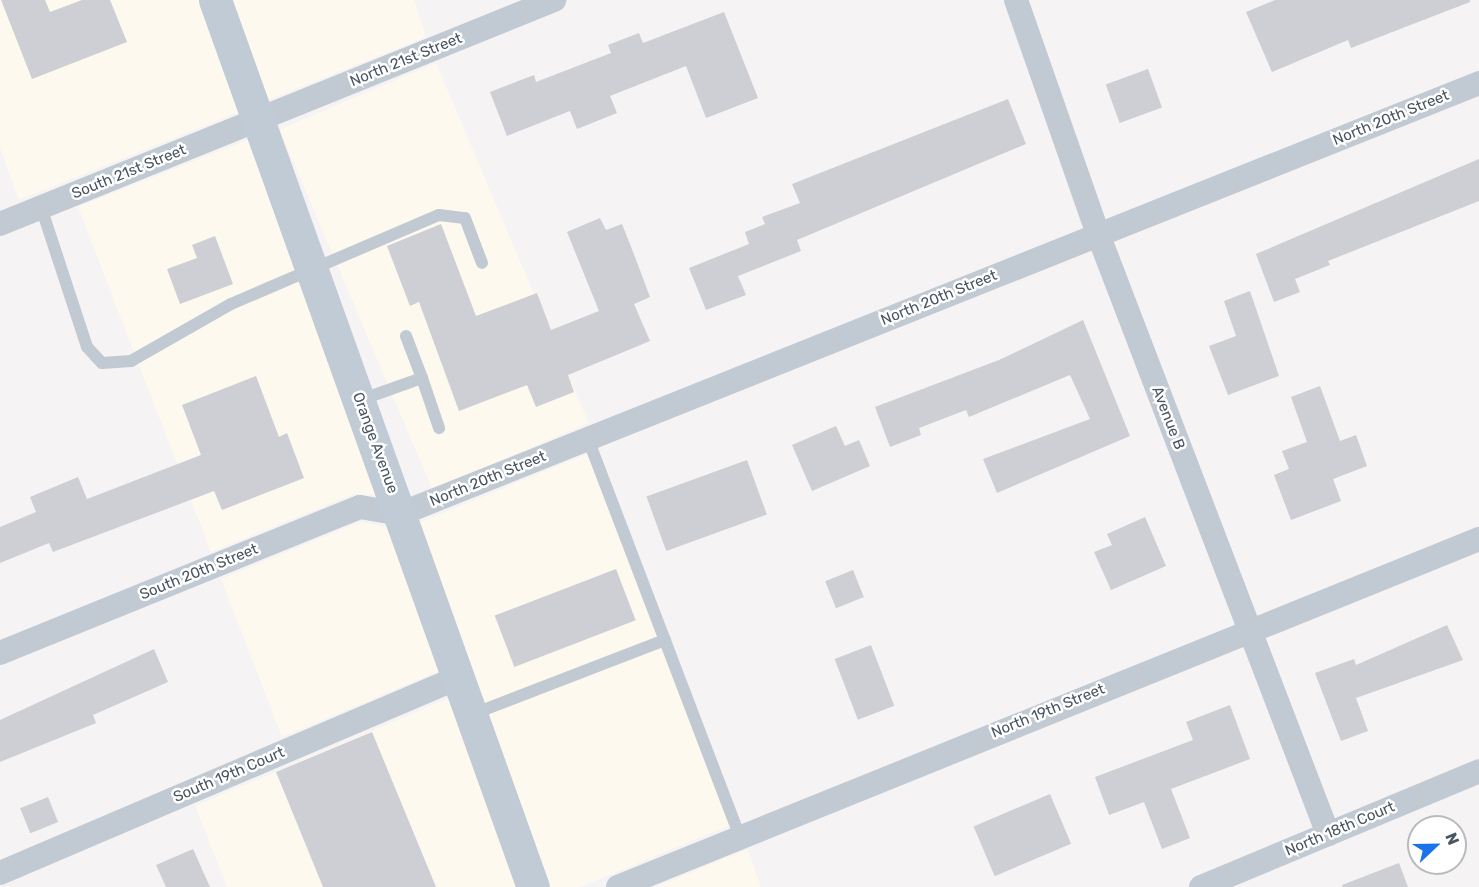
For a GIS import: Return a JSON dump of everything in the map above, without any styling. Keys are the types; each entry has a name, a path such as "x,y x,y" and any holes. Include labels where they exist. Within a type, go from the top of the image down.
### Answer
{"main road":[{"name":"Orange Avenue","path":"215,0 533,887"}],"street":[{"name":"North 21st Street","path":"259,120 554,0"},
{"name":"Avenue B","path":"1016,0 1098,234 1328,834"},
{"name":"North 20th Street","path":"400,514 1479,83"},
{"name":"South 21st Street","path":"0,224 259,120"},
{"name":"South 20th Street","path":"0,653 360,507 400,514"},
{"name":"North 19th Street","path":"618,887 1248,629 1479,539"},
{"name":"South 19th Court","path":"0,873 458,678"},
{"name":"North 18th Court","path":"1201,887 1479,771"}],"lane":[{"path":"41,207 87,347 102,363 131,362 196,322 439,214 454,213 465,218 482,263"},
{"path":"406,336 439,428"},
{"path":"359,400 422,378"},
{"path":"588,439 740,837"},
{"path":"471,714 665,640"}],"shaded area":[{"path":"0,0 198,0 239,112 19,200 0,148"},
{"path":"232,0 414,0 426,37 268,100"},
{"path":"436,63 589,423 432,489 280,129"},
{"path":"249,139 376,495 354,494 211,552 78,207"},
{"path":"597,450 738,822 580,887 550,887 420,522"},
{"path":"360,522 388,527 439,671 282,737 221,579"},
{"path":"449,698 516,887 227,887 195,806"},
{"path":"748,849 761,887 656,887"}],"building":[{"path":"1,0 45,0 50,12 82,0 110,0 127,42 32,79"},
{"path":"1275,0 1470,0 1470,2 1351,48 1348,40 1272,72 1246,12"},
{"path":"724,12 758,98 706,118 686,66 610,96 617,113 577,129 570,111 507,136 490,92 534,75 536,82 611,53 608,45 639,33 643,43"},
{"path":"1148,69 1162,108 1120,123 1106,84"},
{"path":"1008,99 1026,144 797,240 801,251 738,276 746,295 706,310 689,268 749,244 745,232 765,224 762,217 800,203 792,184"},
{"path":"1479,159 1479,201 1328,261 1330,265 1295,279 1300,292 1274,302 1256,254"},
{"path":"600,218 606,230 622,224 650,297 634,304 650,341 568,375 574,392 536,407 527,385 459,411 419,302 410,306 387,246 441,224 476,316 537,293 551,330 599,311 567,232"},
{"path":"215,236 233,284 180,304 167,269 197,258 192,245"},
{"path":"1250,291 1279,376 1228,395 1209,346 1236,336 1224,301"},
{"path":"1083,320 1130,436 997,493 983,459 1090,419 1070,375 969,417 966,410 919,428 921,435 890,447 875,407 999,360"},
{"path":"256,376 279,437 287,433 304,478 222,510 214,491 53,552 49,543 0,563 0,527 36,512 30,497 78,477 87,499 201,455 182,405"},
{"path":"1320,386 1340,441 1356,435 1367,466 1333,479 1341,501 1291,520 1274,475 1289,469 1282,451 1307,442 1291,397"},
{"path":"836,426 845,446 859,440 870,466 812,491 792,445"},
{"path":"747,460 767,515 666,551 646,497"},
{"path":"1145,517 1166,566 1111,590 1094,552 1112,545 1107,534"},
{"path":"616,569 636,620 514,667 495,616"},
{"path":"853,570 864,597 836,608 825,581"},
{"path":"1447,625 1463,660 1356,698 1368,731 1341,741 1315,673 1354,659 1356,665"},
{"path":"871,645 894,706 858,720 835,659"},
{"path":"154,649 168,682 93,715 96,723 0,762 0,720"},
{"path":"1230,705 1250,759 1171,789 1190,838 1162,849 1144,802 1109,815 1095,777 1193,740 1186,722"},
{"path":"372,732 436,887 323,887 276,772"},
{"path":"1050,794 1071,844 995,876 974,826"},
{"path":"48,797 58,822 30,833 20,808"},
{"path":"193,849 210,887 166,887 156,865"},
{"path":"1399,863 1408,887 1343,887 1342,885"}]}
